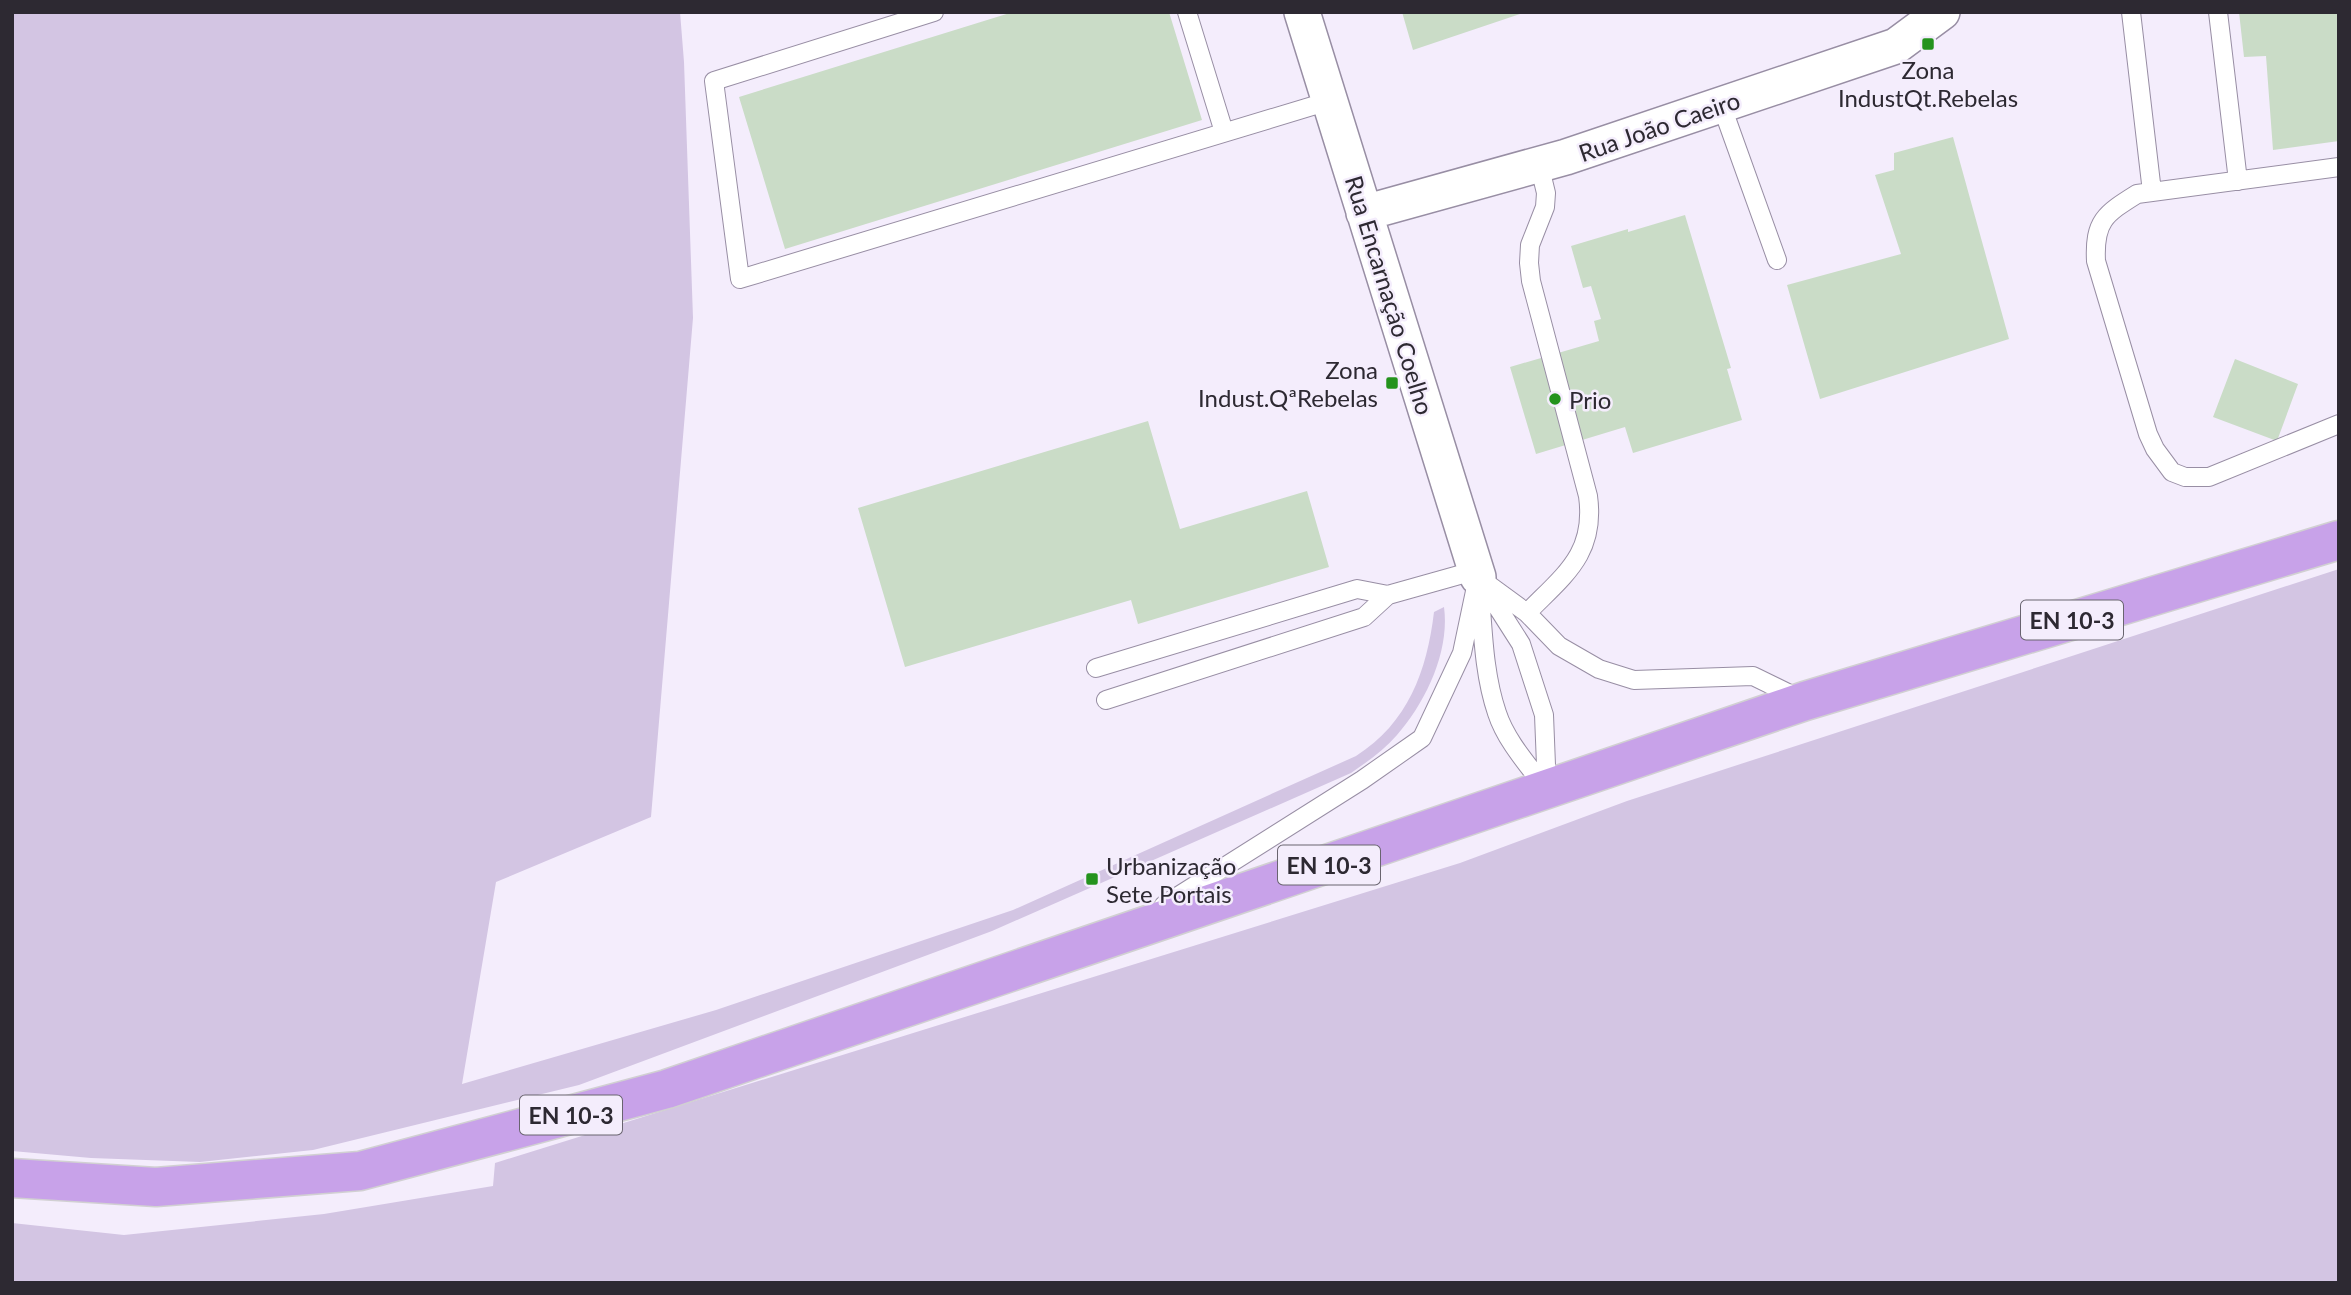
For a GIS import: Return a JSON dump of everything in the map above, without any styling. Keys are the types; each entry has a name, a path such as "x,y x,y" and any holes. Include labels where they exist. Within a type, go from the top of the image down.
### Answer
{"main road":[{"name":"EN 10-3","path":"12,1178 156,1187 360,1171 667,1089 1805,701 2339,540"}],"street":[{"name":"Rua Encarnação Coelho","path":"1302,12 1478,573"},
{"name":"Rua João Caeiro","path":"1364,212 1539,164 1896,46 1942,12"}],"lane":[{"path":"934,12 714,81 740,279 1329,101"},
{"path":"1187,12 1224,132"},
{"path":"2131,12 2152,192"},
{"path":"2218,12 2238,181"},
{"path":"1721,104 1777,260"},
{"path":"1527,613 1579,558 1588,537 1591,515 1528,263 1530,245 1545,207 1546,193 1539,164"},
{"path":"2339,167 2137,194 2116,207 2097,231 2095,244 2096,261 2148,434 2162,461 2172,472 2185,477 2209,477 2339,424"},
{"path":"1478,573 1527,613 1559,646 1599,669 1634,680 1753,676 1805,701"},
{"path":"1096,668 1357,589 1388,595 1478,573"},
{"path":"1110,939 1362,780 1422,738 1462,653 1478,573"},
{"name":"Rua Encarnação Coelho","path":"1478,573 1521,644 1544,715 1547,790"},
{"name":"Rua Encarnação Coelho","path":"1478,573 1485,652 1497,713 1517,750 1547,790"},
{"path":"1106,700 1364,617 1388,595"}],"shaded area":[{"path":"12,12 680,12 693,318 651,817 496,882 462,1084 716,1010 1013,910 1356,756 1374,743 1402,711 1420,675 1434,612 1444,607 1443,641 1434,675 1426,692 1408,722 1392,740 1351,773 992,931 579,1085 313,1150 200,1162 91,1158 12,1151"},
{"path":"2339,569 2339,1283 12,1283 12,1223 124,1235 324,1214 493,1186 495,1163 1460,863 1627,801"}],"building":[{"path":"1013,12 1169,12 1202,120 785,249 739,97"},
{"path":"1402,12 1523,12 1523,13 1413,50"},
{"path":"2239,12 2339,12 2339,141 2273,150 2266,56 2244,57"},
{"path":"1953,137 2009,339 1820,399 1787,285 1901,254 1875,175 1894,170 1894,153"},
{"path":"1685,215 1731,368 1727,369 1742,420 1633,453 1625,427 1536,454 1510,367 1599,341 1594,321 1601,319 1591,286 1583,288 1571,246"},
{"path":"2235,359 2298,384 2277,441 2213,417"},
{"path":"1148,421 1180,529 1307,491 1329,567 1138,624 1131,600 905,667 858,508"}],"place":[{"name":"Zona IndustQt.Rebelas","path":"1928,44"},
{"name":"Zona Indust.QªRebelas","path":"1392,383"},
{"name":"Prio","path":"1555,399"},
{"name":"Urbanização Sete Portais","path":"1092,879"}]}
